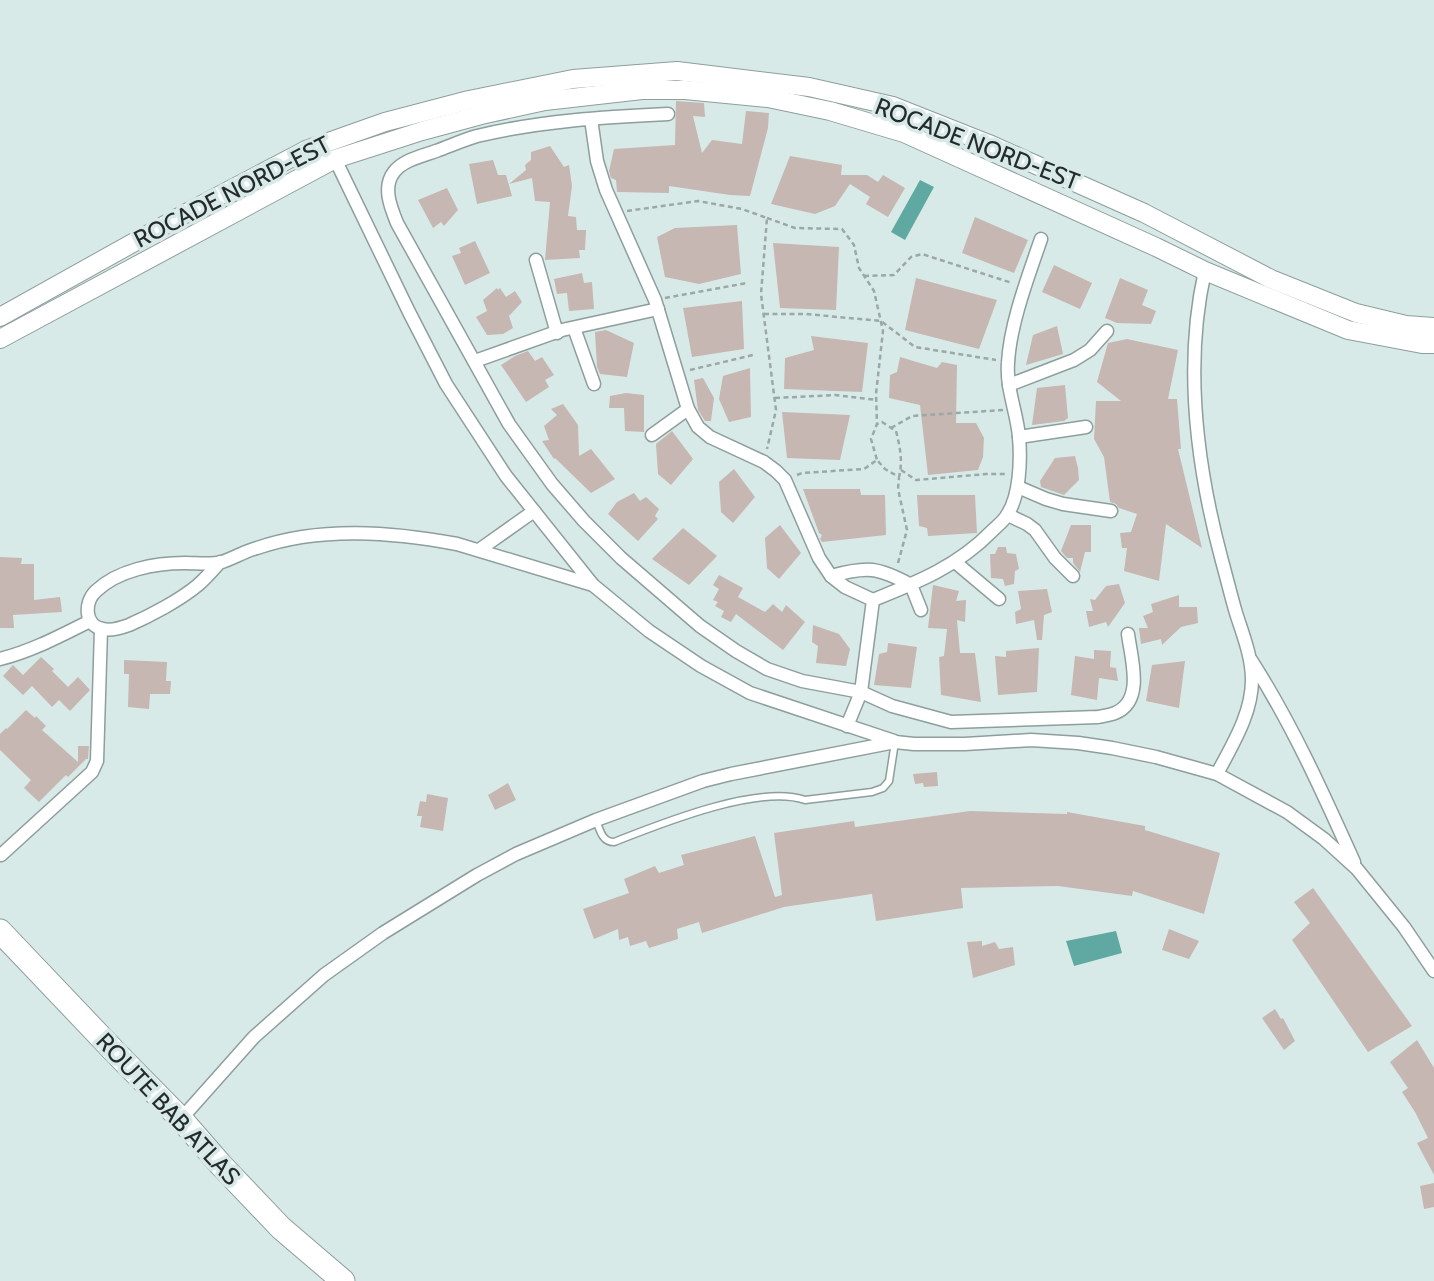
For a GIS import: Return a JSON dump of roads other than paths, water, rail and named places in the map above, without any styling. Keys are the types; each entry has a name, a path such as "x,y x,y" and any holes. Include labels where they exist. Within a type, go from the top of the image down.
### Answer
{"highway":[{"name":"ROUTE BAB ATLAS","path":"0,930 281,1228 343,1281"}],"street":[{"name":"ROCADE NORD-EST","path":"0,317 306,150 385,122 469,100 573,79 677,71 809,87 892,106 989,144 1144,213 1270,279 1356,313 1406,325 1434,327"},
{"name":"ROCADE NORD-EST","path":"0,339 335,159 422,131 545,101 642,90 685,90 768,98 830,111 904,133 1205,271 1348,330 1434,344"},
{"path":"668,114 540,124 475,137 402,165 392,174 388,187 397,223 509,424 552,484 584,521 621,558 700,626 767,668 802,681 861,692 892,706 951,722 1098,717 1116,713 1128,704 1134,689 1128,634"},
{"path":"591,119 597,161 606,190 657,304 676,373 688,409 698,427 710,437 764,462 776,471 785,480 819,558 831,576 845,587 873,600 911,585 955,562 1008,515 1019,481 1019,437 1007,361 1041,239"},
{"path":"335,159 446,384 506,476 593,585 649,631 701,666 750,693 895,742 965,744 1031,740 1078,743 1134,752 1217,774 1287,812 1324,839 1357,869 1404,927 1434,971"},
{"path":"537,260 557,333"},
{"path":"1205,271 1199,298 1194,375 1196,432 1204,486 1250,658 1252,680 1244,719 1217,774"},
{"path":"475,361 557,333 657,304"},
{"path":"574,328 594,384"},
{"path":"1009,385 1074,360 1090,350 1107,331"},
{"path":"652,436 688,409"},
{"path":"1019,437 1086,427"},
{"path":"1019,481 1054,502 1111,511"},
{"path":"479,550 534,511"},
{"path":"1008,515 1027,523 1035,530 1055,558 1073,576"},
{"path":"220,562 196,587 129,625 101,629 90,621 87,608 91,596 120,575 177,563 220,562 257,547 303,537 342,533 434,540 479,550 593,585"},
{"path":"955,562 999,599"},
{"path":"831,576 856,569 880,570 911,585 921,610"},
{"path":"847,726 861,692 873,600"},
{"path":"0,659 50,642 90,621"},
{"path":"1,855 92,772 97,761 101,629"},
{"path":"1250,658 1306,758 1357,869"},
{"path":"181,1119 254,1037 324,975 383,933 516,854 596,820 731,774 895,742"}],"lane":[{"path":"596,820 604,838 608,842 614,842 706,809 740,802 783,795 805,800 872,792 883,788 889,781 895,742"}],"water":[{"path":"920,180 934,187 905,240 891,232"},
{"path":"1116,931 1122,953 1074,966 1066,941"}]}
